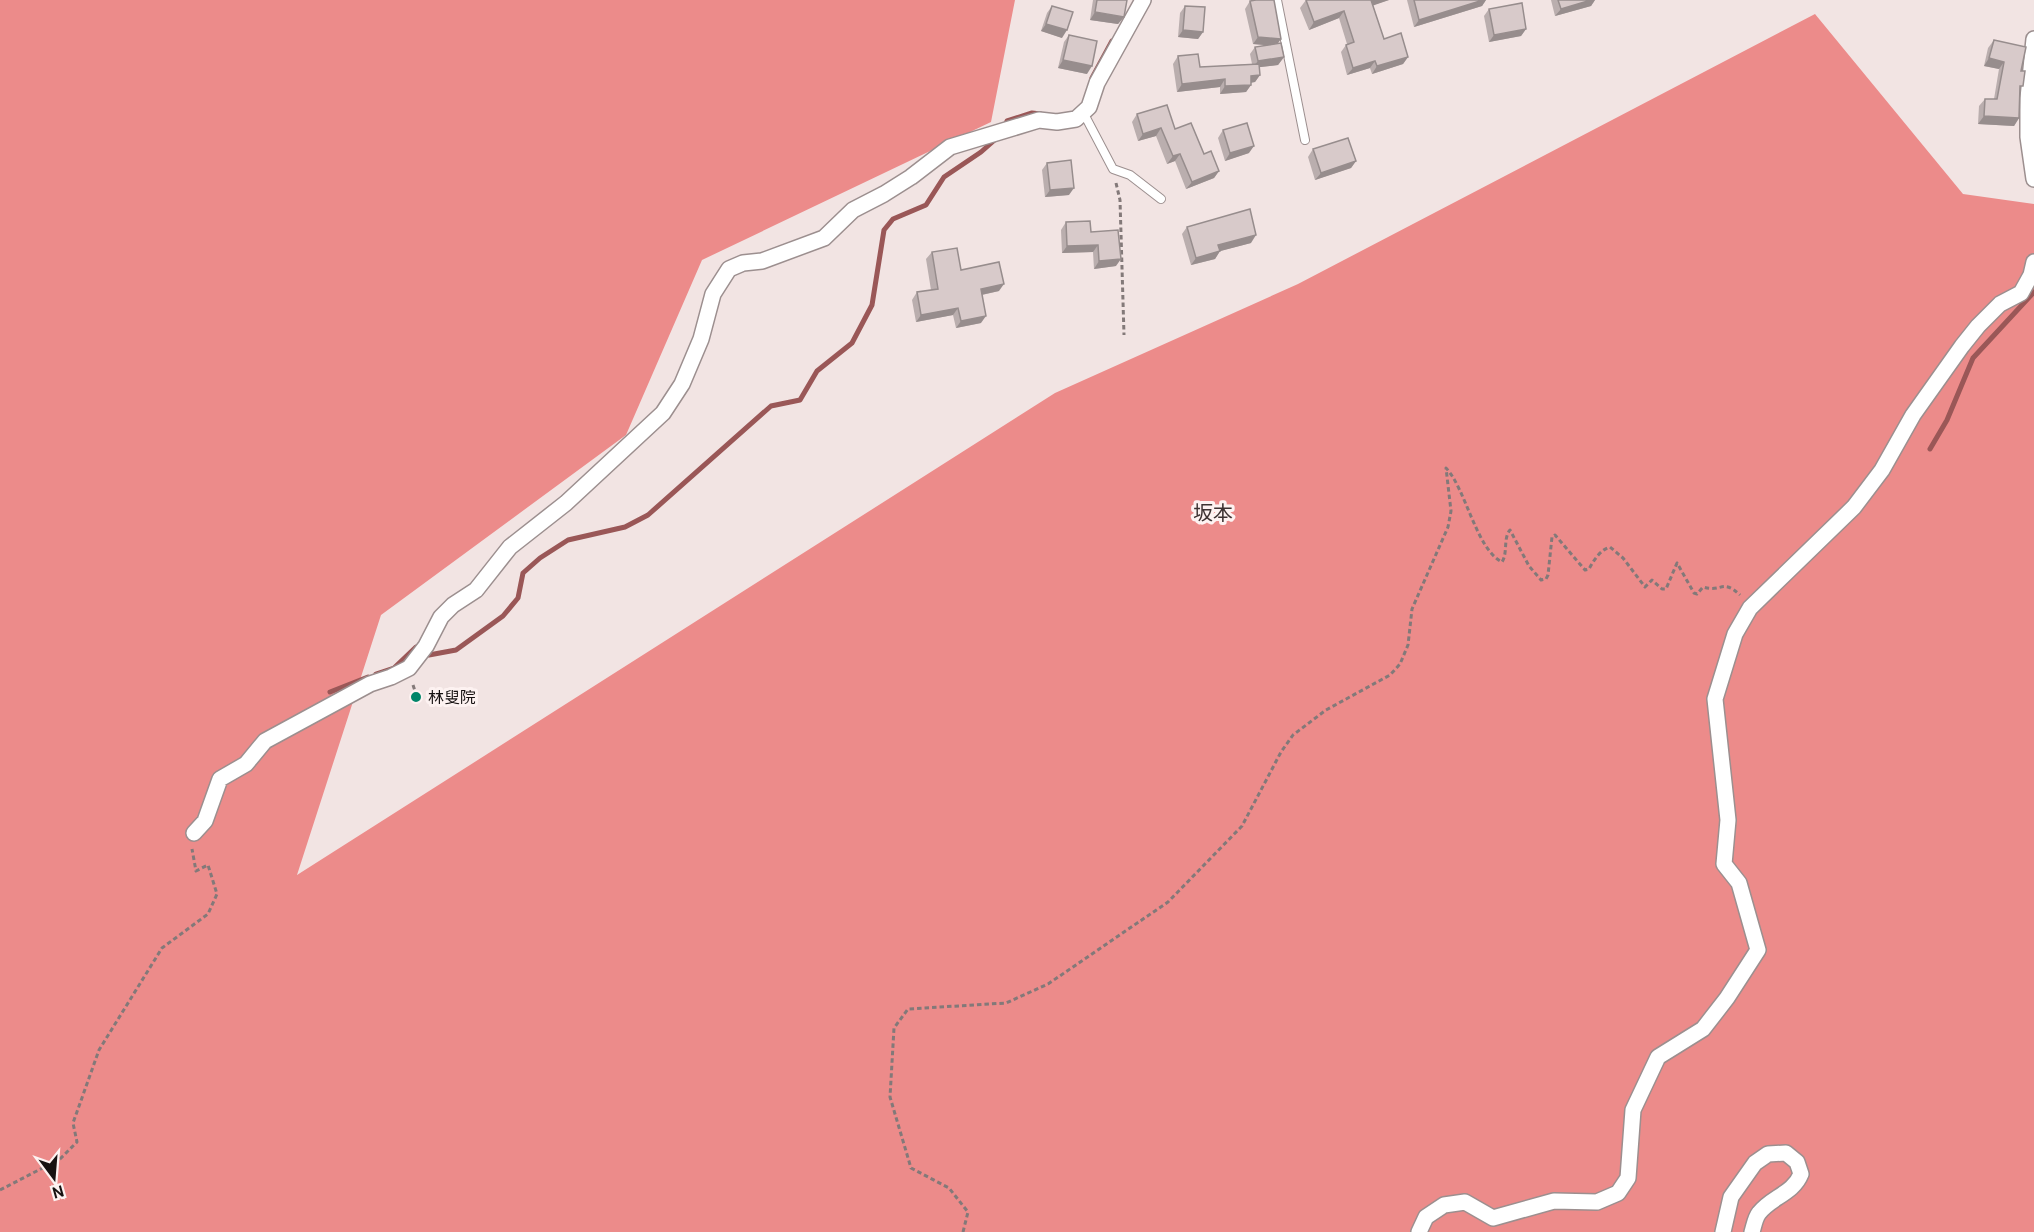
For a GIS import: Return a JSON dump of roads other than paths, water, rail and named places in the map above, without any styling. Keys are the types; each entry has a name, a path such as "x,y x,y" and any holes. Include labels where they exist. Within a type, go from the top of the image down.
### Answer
{"street":[{"path":"194,833 205,821 220,779 246,764 265,741 370,684 409,668 422,651 441,616 476,590 510,547 566,503 663,413 682,384 701,339 713,294 729,270 742,263 762,261 824,238 853,210 911,177 950,147 1039,120 1057,122 1076,119 1089,107 1097,83 1143,0"},
{"path":"2034,39 2028,98 2028,137 2034,179"},
{"path":"1419,1232 1426,1217 1444,1206 1465,1202 1494,1218 1554,1201 1597,1202 1618,1193 1628,1178 1633,1110 1658,1057 1703,1029 1727,998 1758,950 1739,883 1724,864 1728,820 1715,699 1735,634 1750,608 1854,507 1882,470 1914,415 1962,346 2000,304 2021,293 2031,275 2034,262"},
{"path":"1723,1232 1731,1197 1755,1163 1768,1154 1786,1153 1797,1162 1801,1174 1797,1185 1758,1214 1752,1232"}],"lane":[{"path":"1277,0 1305,140"},
{"path":"1083,112 1113,169 1130,175 1161,199"}],"waterway":[{"path":"1092,78 1112,41"},
{"path":"1004,127 1007,121 1032,113 1041,114"},
{"path":"376,674 394,668 416,647 429,655 456,650 503,616 518,598 523,573 540,558 568,540 625,527 648,515 771,406 800,400 817,371 852,343 872,305 884,230 893,219 926,205 944,177 981,152 998,137"},
{"path":"1930,449 1947,420 1973,358 2034,292"},
{"path":"330,692 368,677"}],"place":[{"name":"林叟院","path":"416,697"}],"district":[{"name":"坂本","path":"1213,513"}]}
